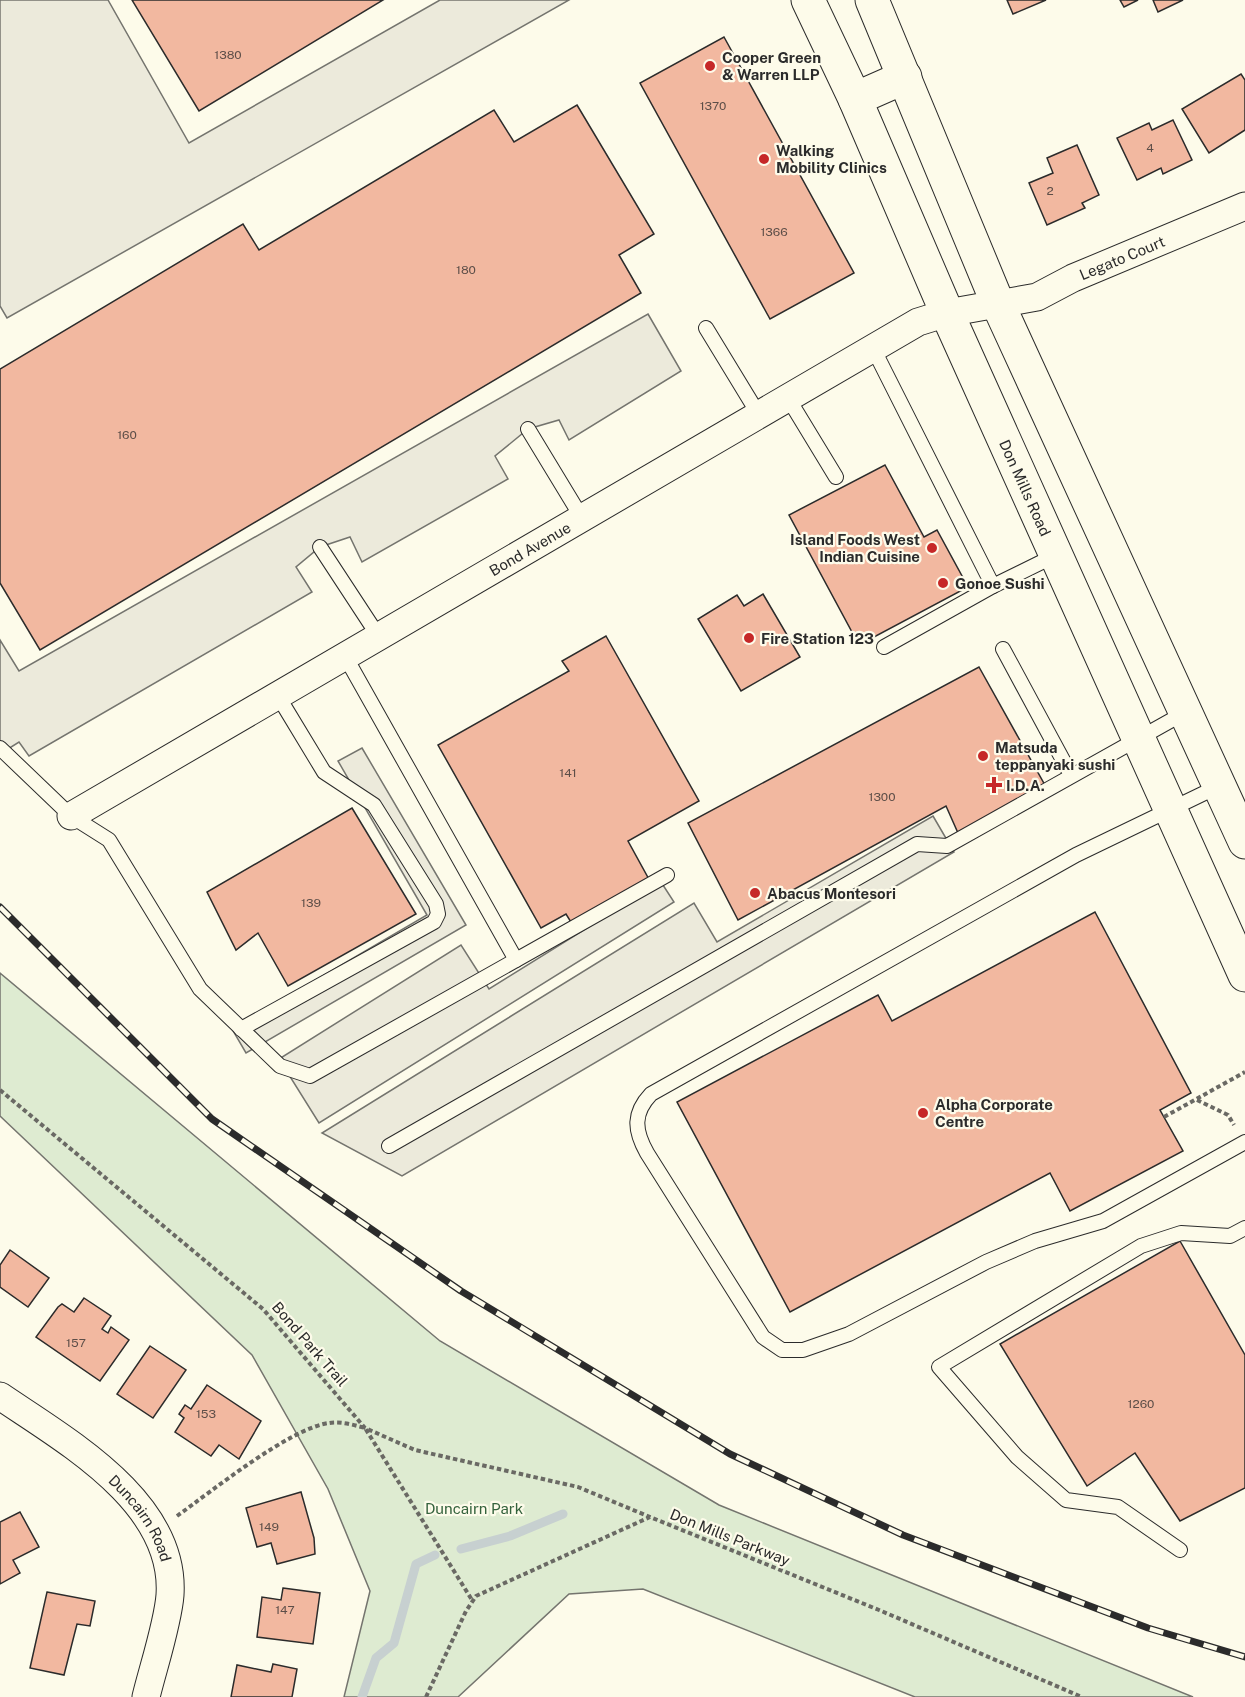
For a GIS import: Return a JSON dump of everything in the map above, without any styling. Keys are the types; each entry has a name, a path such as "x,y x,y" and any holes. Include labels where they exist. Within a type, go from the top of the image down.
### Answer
{"main road":[{"name":"Don Mills Road","path":"808,0 855,99 947,313 1245,975"},
{"path":"872,0 998,304 1245,842"},
{"path":"855,99 905,77"}],"street":[{"name":"Legato Court","path":"998,304 1037,297 1073,278 1245,206"},
{"name":"Bond Avenue","path":"71,816 918,322 947,313 998,304"},
{"name":"Duncairn Road","path":"0,1396 47,1428 117,1482 137,1502 156,1530 168,1564 170,1595 146,1697"}],"lane":[{"path":"706,328 759,415"},
{"path":"873,348 993,586"},
{"path":"788,398 836,477"},
{"path":"528,429 582,518"},
{"path":"320,547 379,637"},
{"path":"884,647 993,586 1057,555"},
{"path":"1003,649 1071,775"},
{"path":"345,656 516,960"},
{"path":"241,1029 434,922 438,914 436,904 374,805 324,772 278,696"},
{"path":"389,1146 917,844 946,846 1186,712"},
{"path":"0,748 71,816 109,840 200,989 280,1066 310,1076 667,875"},
{"path":"1220,785 1076,855 651,1094 639,1107 636,1123 639,1139 763,1337 782,1350 803,1350 849,1335 986,1262 1035,1241 1103,1221 1245,1142"},
{"path":"1180,1550 1118,1507 1066,1500 1017,1457 939,1367 1141,1246 1181,1233 1230,1236 1245,1228"}],"path":[{"path":"1164,1117 1245,1072"},
{"name":"Bond Park Trail","path":"0,1090 258,1304 297,1345 365,1428 415,1450 578,1487 650,1517"},
{"path":"1196,1099 1228,1115 1245,1142"},
{"path":"156,1530 302,1432 328,1423 365,1428 472,1600 426,1697"},
{"name":"Don Mills Parkway","path":"472,1600 492,1587 650,1517 879,1610 1082,1697"}],"green space":[{"name":"Duncairn Park","path":"0,973 440,1341 719,1505 1193,1697 915,1697 643,1589 569,1594 458,1697 344,1697 370,1591 328,1489 252,1355 0,1116"}],"shaded area":[{"path":"0,0 108,0 189,143 440,0 569,0 7,318 0,306"},
{"path":"648,314 681,371 569,440 559,420 528,429 495,456 508,479 362,562 350,537 320,547 296,567 312,592 29,756 19,742 0,754 0,640 19,671"},
{"path":"362,748 466,925 246,1053 232,1029 427,915 338,761"},
{"path":"933,816 954,852 402,1176 322,1133 694,903 717,942"},
{"path":"661,882 674,902 319,1123 279,1059 461,945 489,989"}],"building":[{"path":"132,0 383,0 199,111"},
{"path":"1007,0 1046,0 1013,14"},
{"path":"1120,0 1138,0 1124,7"},
{"path":"1153,0 1183,0 1158,12"},
{"path":"724,37 854,273 770,319 640,83"},
{"path":"1241,74 1245,80 1245,130 1209,153 1182,109"},
{"path":"577,105 654,234 619,255 641,293 40,650 0,583 0,369 243,224 259,250 494,110 514,142"},
{"path":"1173,120 1192,160 1163,174 1161,168 1137,180 1117,138 1149,123 1152,130"},
{"path":"1077,145 1099,195 1082,203 1085,208 1047,225 1029,183 1053,173 1047,158"},
{"path":"885,465 924,537 937,530 968,587 859,645 789,515"},
{"name":"Fire Station 123","path":"763,594 800,657 741,691 698,619 737,595 744,606"},
{"path":"606,636 699,801 628,841 651,883 574,927 566,914 541,928 438,745 569,671 562,661"},
{"path":"979,667 1046,787 958,833 946,806 738,920 688,823"},
{"path":"352,808 416,914 288,986 258,933 236,950 207,892"},
{"name":"Alpha Corporate Centre","path":"1095,912 1191,1093 1160,1110 1183,1151 1070,1211 1050,1173 790,1312 677,1102 878,995 892,1021"},
{"path":"1180,1241 1245,1355 1245,1488 1180,1521 1135,1453 1087,1486 1000,1344"},
{"path":"10,1250 49,1278 28,1307 0,1287 0,1265"},
{"path":"84,1298 111,1316 102,1329 108,1333 111,1327 129,1340 100,1381 36,1337 58,1307 62,1304 74,1312"},
{"path":"150,1346 186,1370 153,1418 117,1394"},
{"path":"207,1385 261,1421 239,1459 219,1445 211,1456 175,1432 184,1418 179,1414 185,1405 191,1409"},
{"path":"301,1492 314,1538 315,1554 277,1564 271,1543 257,1547 246,1508"},
{"path":"20,1512 39,1547 13,1560 20,1573 0,1584 0,1522"},
{"path":"283,1588 320,1593 313,1644 257,1637 262,1597 281,1600"},
{"path":"47,1592 95,1601 90,1626 77,1624 64,1675 30,1668"},
{"path":"273,1664 297,1669 292,1697 231,1697 237,1665 271,1672"}],"waterway":[{"path":"461,1549 510,1536 563,1514"},
{"path":"362,1697 376,1658 394,1643 416,1564 435,1555"}],"railway":[{"path":"0,907 212,1119 461,1291 730,1454 903,1535 1148,1628 1245,1657"}],"place":[{"name":"Cooper Green & Warren LLP","path":"710,66"},
{"name":"Walking Mobility Clinics","path":"764,159"},
{"name":"Island Foods West Indian Cuisine","path":"932,548"},
{"name":"Gonoe Sushi","path":"943,583"},
{"name":"Fire Station 123","path":"749,638"},
{"name":"Matsuda teppanyaki sushi","path":"983,756"},
{"name":"I.D.A.","path":"994,785"},
{"name":"Abacus Montesori","path":"755,893"},
{"name":"Alpha Corporate Centre","path":"923,1113"}]}
